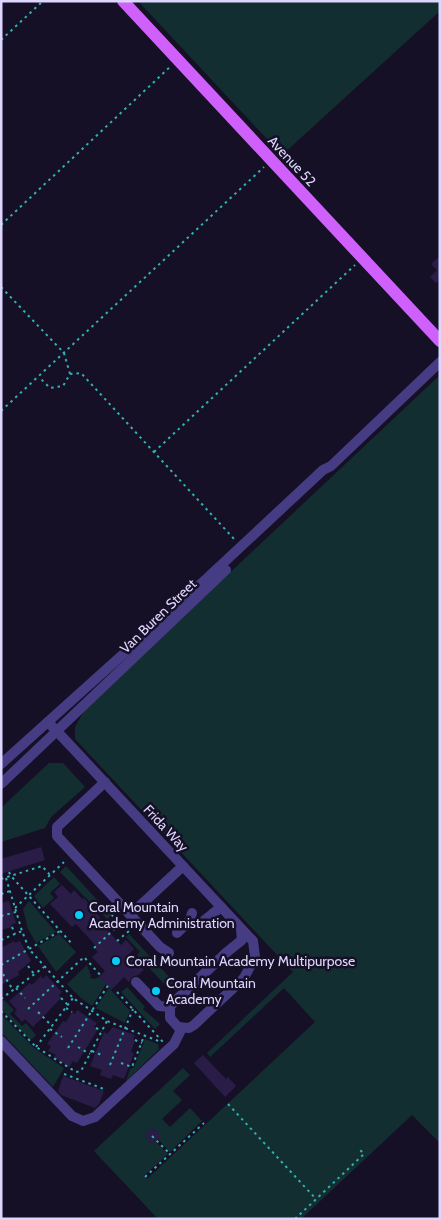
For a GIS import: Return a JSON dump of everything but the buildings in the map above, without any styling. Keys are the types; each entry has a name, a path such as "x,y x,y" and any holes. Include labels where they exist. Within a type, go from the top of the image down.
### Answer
{"main road":[{"name":"Avenue 52","path":"123,1 440,341"}],"street":[{"name":"Van Buren Street","path":"4,781 59,734 318,483 331,466 440,362"},
{"name":"Van Buren Street","path":"1,764 242,546 323,470 331,466"},
{"name":"Frida Way","path":"48,722 253,941 255,957 244,978 194,1025 182,1028"},
{"path":"105,782 62,822 56,832 61,841 130,915 160,947 169,953"},
{"path":"130,915 183,866"},
{"path":"200,924 220,907"},
{"path":"177,933 190,920 192,913"},
{"path":"1,1041 72,1116 83,1121 95,1117 174,1044 182,1028 170,1018 170,1007 227,952 236,947 242,940 241,929"},
{"path":"136,982 159,1006 170,1007"}],"path":[{"path":"1,40 43,1"},
{"path":"1,225 177,60"},
{"path":"1,412 271,161"},
{"path":"154,452 362,258"},
{"path":"1,287 64,353 70,374 63,386 50,388 39,377"},
{"path":"70,374 81,373 242,546"},
{"path":"15,908 64,862"},
{"path":"33,864 34,869"},
{"path":"1,880 42,866 50,875"},
{"path":"22,868 23,872"},
{"path":"9,872 73,945"},
{"path":"6,878 29,949 73,998 107,1021 165,1044 117,992"},
{"path":"3,900 1,894 10,891"},
{"path":"1,916 16,912"},
{"path":"103,926 113,915"},
{"path":"94,948 121,923"},
{"path":"12,927 14,941"},
{"path":"1,940 22,931"},
{"path":"1,965 60,931"},
{"path":"117,941 128,931"},
{"path":"28,1010 84,957 102,977"},
{"path":"28,966 34,974"},
{"path":"1,999 44,966"},
{"path":"37,972 41,976"},
{"path":"3,974 13,990"},
{"path":"68,1048 109,984"},
{"path":"16,988 25,998"},
{"path":"61,998 72,1012"},
{"path":"36,1047 73,998"},
{"path":"110,1065 132,1009"},
{"path":"1,1011 36,1047 72,1071 81,1071"},
{"path":"38,1012 51,1028 62,1037"},
{"path":"78,1079 107,1021"},
{"path":"104,1027 109,1030"},
{"path":"96,1028 102,1031"},
{"path":"121,1063 132,1067 144,1036"},
{"path":"135,1040 142,1043"},
{"path":"78,1047 90,1054"},
{"path":"92,1051 104,1056"},
{"path":"64,1074 104,1088"},
{"path":"228,1104 316,1199"},
{"path":"145,1177 204,1123"},
{"path":"152,1136 170,1154"},
{"path":"295,1219 364,1154 359,1149"}],"green space":[{"path":"138,1 440,1 440,11 282,155"},
{"path":"440,375 440,1143 412,1115 301,1219 158,1219 94,1151 183,1068 190,1075 173,1091 182,1100 162,1119 170,1127 190,1108 202,1121 170,1152 158,1139 155,1141 168,1154 144,1176 147,1179 315,1022 284,988 210,1057 207,1053 293,972 75,739 75,727 85,709"},
{"path":"49,763 63,763 85,787 51,817 45,828 1,842 1,808"},
{"path":"66,866 111,915 107,919 60,872"},
{"path":"54,877 60,884 50,893 54,898 43,908 34,896"},
{"path":"29,901 56,932 36,943 28,929 23,909"},
{"path":"59,934 76,952 56,972 38,946"},
{"path":"129,934 174,982 168,988 137,955 140,952 126,937"},
{"path":"87,965 90,978 99,977 106,984 92,1006 67,984"},
{"path":"127,987 145,1007 143,1009 160,1024 155,1029 121,992"},
{"path":"109,988 130,1011 125,1023 96,1008"},
{"path":"4,1000 14,1010 10,1014 22,1026 26,1023 36,1035 32,1039 29,1039 3,1011 1,1003"},
{"path":"1,1014 34,1048 64,1068 53,1087 1,1032"},
{"path":"145,1039 158,1044 159,1049 126,1081 130,1069 134,1067"}],"place":[{"name":"Coral Mountain Academy Administration","path":"79,915"},
{"name":"Coral Mountain Academy Multipurpose","path":"116,961"},
{"name":"Coral Mountain Academy","path":"156,991"}]}
